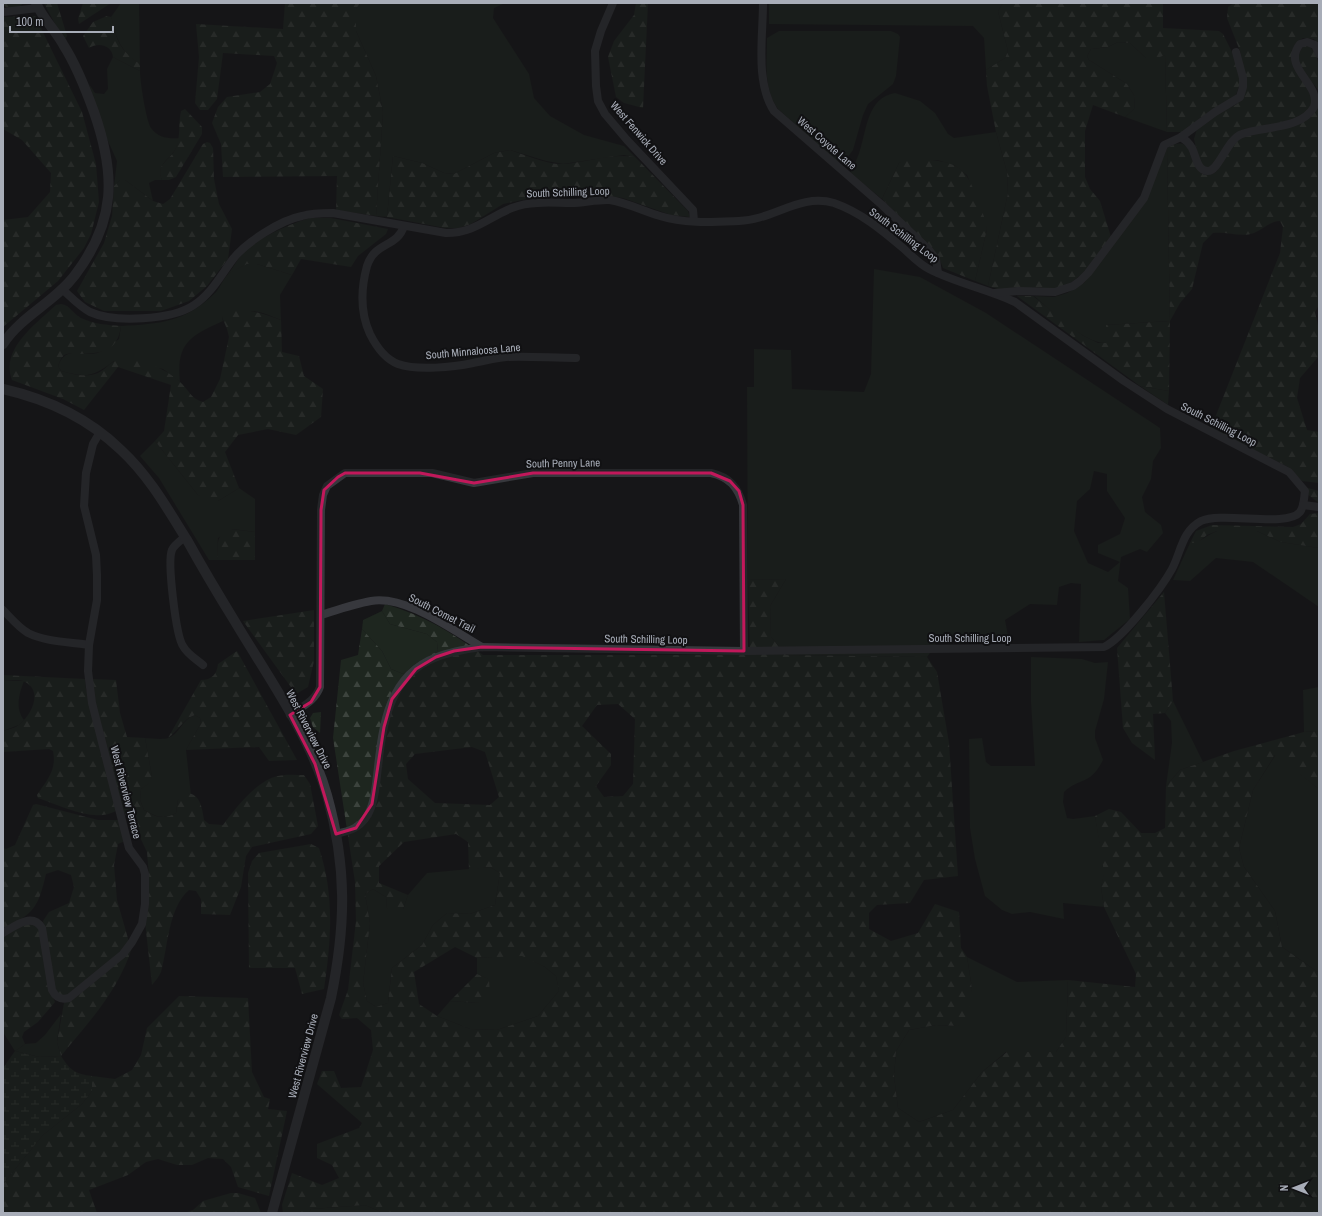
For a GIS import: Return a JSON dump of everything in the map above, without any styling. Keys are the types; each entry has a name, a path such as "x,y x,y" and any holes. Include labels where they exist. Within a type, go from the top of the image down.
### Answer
{"street":[{"name":"West Fenwick Drive","path":"613,3 601,31 595,51 598,101 605,114 627,140 693,210 694,221"},
{"name":"West Coyote Lane","path":"763,3 762,76 764,90 774,111 882,205 928,250 936,259 938,272"},
{"path":"3,12 37,6 64,46 81,78 98,124 108,160 109,186 107,210 96,242 74,277 13,332 3,343"},
{"path":"1182,137 1189,143 1198,165 1202,170 1207,171 1215,168 1234,138 1242,134 1289,124 1301,119 1312,110 1317,99 1313,86 1299,69 1296,52 1300,44 1307,42 1315,45 1319,54"},
{"path":"994,293 1018,291 1055,292 1069,288 1088,273 1144,198 1164,145 1182,137 1215,112 1240,96 1243,87 1243,78 1236,52"},
{"name":"South Schilling Loop","path":"62,289 78,305 90,312 104,317 118,318 163,316 178,312 194,306 214,286 242,248 288,221 301,216 333,213 404,226 456,233 474,228 502,211 524,204 572,203 608,200 620,202 666,218 694,221 746,221 768,216 806,201 818,200 834,204 853,212 877,226 919,262 938,272 994,293 1032,313 1124,381 1167,409 1289,472 1305,491 1303,505 1300,512 1295,517 1269,519 1218,518 1202,520 1191,528 1185,536 1173,567 1164,582 1130,626 1112,643 1104,647 744,651 482,647 454,651 436,657 416,669 400,687 387,712 375,794 369,812 356,828 336,834"},
{"name":"South Minnaloosa Lane","path":"404,226 401,235 396,240 384,244 376,250 368,263 363,280 362,298 365,319 374,342 385,355 398,364 413,367 445,367 506,358 576,358"},
{"name":"West Riverview Drive","path":"3,389 39,399 63,409 100,432 136,465 152,484 290,715 315,764 327,794 336,834 342,872 343,908 338,962 331,998 272,1213"},
{"name":"West Riverview Terrace","path":"3,933 26,921 32,920 38,922 42,928 52,990 55,996 62,999 69,998 122,954 132,942 142,924 145,904 145,874 143,867 130,848 92,703 88,670 89,645 97,600 98,575 96,555 84,506 86,473 93,444 100,432"},
{"name":"South Penny Lane","path":"290,715 311,702 316,697 320,686 321,510 323,495 331,482 345,473 432,473 474,483 533,473 711,473 721,475 730,481 739,492 743,505 744,651"},
{"path":"1303,505 1319,507"},
{"path":"185,537 175,545 171,555 173,600 181,644 187,652 203,665"},
{"name":"South Comet Trail","path":"321,616 371,601 385,600 419,611 482,647"},
{"path":"3,610 16,624 29,633 45,638 89,645"}],"highlighted area":[{"path":"345,473 420,473 474,483 533,473 711,473 730,481 739,491 743,505 744,651 482,647 454,651 436,657 416,669 392,699 384,727 372,804 356,828 336,834 315,764 290,715 311,702 320,687 321,510 324,490 338,477"}],"green space":[{"path":"3,3 23,3 20,7 7,9"},
{"path":"44,3 57,3 67,36 64,41"},
{"path":"83,3 111,3 79,24 78,19"},
{"path":"121,3 139,3 140,64 128,56 116,35 111,17"},
{"path":"285,3 360,3 356,9 356,31 376,76 383,112 376,216 336,210 337,176 223,177 221,144 212,123 218,107 227,97 260,92 270,84 277,63 274,56 223,53 217,99 208,110 200,110 195,103 199,57 196,24 283,29"},
{"path":"360,3 505,3 494,8 493,18 529,74 534,98 550,116 584,135 624,146 635,157 624,155 563,164 546,161 510,150 494,153 454,174 444,173 422,163 393,156 387,217 376,216 383,112 376,76 356,31 356,9"},
{"path":"636,3 648,3 643,108 624,103 616,97 608,57 614,41 634,15"},
{"path":"769,3 1003,3 998,11 1008,51 1005,58 986,70 984,38 973,26 769,24"},
{"path":"1003,3 1163,3 1163,28 1219,31 1223,34 1232,52 1239,73 1240,83 1236,95 1183,132 1167,132 1165,55 1152,60 1146,58 1130,43 1118,42 1108,47 1091,49 1087,56 1089,60 1127,84 1135,97 1134,109 1125,117 1093,105 1085,131 1085,177 1090,189 1100,201 1111,237 1083,273 1076,279 1060,288 998,289 988,286 1008,193 1007,172 996,132 987,86 986,70 1005,58 1008,51 998,11"},
{"path":"1234,3 1319,3 1319,47 1314,39 1303,38 1296,43 1293,55 1314,100 1309,110 1301,117 1233,135 1227,142 1213,166 1206,168 1200,164 1194,139 1197,129 1216,114 1237,104 1245,93 1240,51 1227,18 1228,7"},
{"path":"35,16 82,112 96,164 99,202 91,234 84,248 58,281 3,327 3,220 28,217 50,192 51,173 22,140 3,129 3,17"},
{"path":"107,16 111,17 115,33 122,48 140,64 140,71 113,57 112,53 107,47 96,45 89,48 83,36 93,22"},
{"path":"779,31 891,31 898,34 900,37 896,76 893,84 868,104 863,115 853,150 847,158 837,162 778,109 773,101 767,75 767,38"},
{"path":"1118,42 1130,43 1146,58 1165,55 1167,132 1125,117 1134,109 1135,97 1127,84 1089,60 1087,56 1091,49 1108,47"},
{"path":"1304,46 1310,47 1317,56 1319,91 1300,64 1300,52"},
{"path":"113,57 140,71 145,109 151,128 160,136 180,138 175,150 162,167 162,180 155,180 149,183 153,201 125,180 120,180 114,186 117,161 103,130 89,84 95,93 104,94 108,89 107,69"},
{"path":"895,93 920,101 935,113 948,134 954,138 996,132 1007,172 1008,193 988,286 975,281 987,229 967,175 954,165 937,160 899,163 882,199 850,173 857,159 873,108 886,96"},
{"path":"1319,104 1319,305 1315,312 1319,330 1319,356 1300,378 1297,398 1307,430 1319,432 1319,483 1302,481 1288,467 1211,428 1280,253 1283,227 1280,221 1273,222 1254,233 1244,235 1213,233 1203,243 1192,289 1180,303 1170,321 1167,148 1177,144 1184,144 1188,149 1197,169 1202,174 1213,174 1222,163 1230,146 1238,140 1254,133 1290,126 1314,111"},
{"path":"185,109 202,127 202,134 176,177 169,180 162,180 160,170 176,148 181,111"},
{"path":"207,142 210,143 213,148 214,179 219,204 232,229 228,259 207,286 189,301 161,311 104,311 85,302 77,291 104,243 112,216 114,186 120,180 125,180 153,201 163,204 170,199 203,144"},
{"path":"1167,148 1170,321 1106,325 1106,343 1097,342 1068,325 1034,296 1054,297 1067,293 1084,283 1147,198"},
{"path":"510,150 557,164 618,156 635,157 688,211 690,217 671,215 623,198 607,196 527,199 503,204 471,224 459,228 445,228 387,217 393,156 422,163 444,173 454,174 494,153"},
{"path":"910,159 944,162 955,166 963,172 969,180 986,221 987,229 975,281 943,268 938,255 882,199 899,163"},
{"path":"310,218 331,218 388,229 386,234 358,256 351,267 301,259 292,275 257,264 247,264 228,274 242,254 264,237"},
{"path":"247,264 257,264 292,275 280,295 281,320 252,311 239,312 222,317 223,321 202,331 188,342 180,358 180,382 163,369 114,361 101,370 89,375 77,375 61,371 58,366 61,360 69,354 91,354 105,349 119,339 121,326 171,320 193,311 216,292 228,274"},
{"path":"874,269 920,277 986,313 1160,428 1161,448 1153,461 1151,479 1142,497 1145,512 1161,525 1163,533 1147,552 1140,549 1121,557 1118,581 1128,588 1130,619 1104,640 1079,642 1081,584 1071,583 1059,587 1057,605 1030,604 1005,620 1009,641 940,639 927,657 786,655 771,637 770,606 786,579 748,580 747,387 754,387 754,349 791,350 792,389 864,392 871,374","holes":["1094,471 1107,474 1107,491 1125,518 1120,534 1098,545 1098,553 1120,562 1108,572 1088,563 1074,531 1077,501 1090,489"]},
{"path":"1017,296 1033,296 1082,335 1098,343 1106,343 1106,325 1170,321 1169,391 1140,386"},
{"path":"61,304 67,306 81,318 91,322 121,326 116,341 108,349 96,353 65,355 61,358 58,366 61,371 80,375 89,375 98,373 116,360 124,359 139,361 162,369 175,377 196,399 203,402 211,397 220,379 229,337 222,317 228,310 255,312 281,320 282,352 299,356 304,376 323,389 321,417 296,435 268,429 238,435 225,452 239,488 218,501 209,501 198,495 155,441 164,431 171,385 118,367 84,410 63,399 12,380 10,369 11,358 15,348 39,320 56,305"},
{"path":"1140,386 1169,391 1168,405"},
{"path":"155,441 198,495 218,501 239,488 255,499 255,532 232,529 218,538 217,560 209,560 159,478 140,456"},
{"path":"1304,487 1319,491 1319,503 1307,494"},
{"path":"1319,513 1319,548 1281,542 1257,531 1217,531 1207,535 1197,543 1190,543 1196,531 1212,525 1293,527 1301,524 1310,514"},
{"path":"231,529 255,532 255,560 217,560 218,541 222,534"},
{"path":"1217,531 1257,531 1281,542 1319,548 1319,607 1253,562 1216,558 1190,581 1173,580 1190,543 1197,542"},
{"path":"786,579 770,606 771,637 786,655 927,657 937,672 949,743 958,876 924,880 910,903 877,905 869,913 869,929 891,941 918,933 935,904 959,912 961,948 967,957 972,989 968,1016 958,1026 936,1025 909,1030 896,1051 894,1076 898,1108 919,1122 953,1110 982,1072 1007,1052 1056,1052 1066,1037 1068,980 1135,987 1136,974 1104,907 1101,887 1104,872 1095,816 1109,809 1121,812 1141,833 1155,833 1165,828 1166,786 1180,770 1234,751 1304,732 1319,731 1319,789 1275,755 1253,790 1239,848 1244,867 1275,911 1282,947 1319,973 1319,1213 380,1213 379,1211 365,1205 311,1209 309,1213 283,1213 282,1205 292,1173 322,1185 339,1178 332,1165 317,1158 317,1144 359,1128 362,1123 317,1084 322,1071 334,1071 341,1088 361,1087 373,1050 371,1030 357,1018 342,1019 339,1015 348,990 356,921 355,882 333,738 341,660 358,655 362,629 382,651 391,669 403,674 424,656 438,652 437,642 427,634 390,624 382,611 385,604 412,613 436,625 483,655 750,655 748,580","holes":["618,704 635,719 633,784 623,796 604,797 596,786 611,765 611,754 582,726 597,705","472,747 485,752 499,797 490,805 435,803 408,779 406,764 415,754","456,834 468,842 469,870 490,867 500,873 495,905 470,914 447,913 433,925 422,945 392,968 388,1003 376,1007 367,1001 363,983 370,923 365,894 373,889 386,897 387,908 395,914 403,909 408,895 379,883 379,866 404,842","455,947 477,958 522,956 545,967 556,976 559,991 538,1016 497,1030 470,1029 437,1016 419,1004 414,972"]},
{"path":"1164,592 1173,701 1165,713 1153,714 1155,760 1132,743 1123,728 1117,648"},
{"path":"314,610 314,661 308,687 296,694 243,621"},
{"path":"382,611 390,624 427,634 437,642 438,652 424,657 403,674 391,669 382,651 362,629 363,620"},
{"path":"237,651 297,760 269,761 259,747 186,750 201,723 200,718 195,715 187,719 168,738 201,680 211,678 216,671 218,664"},
{"path":"1031,657 1082,659 1095,663 1108,662 1104,699 1095,731 1095,738 1103,760 1094,774 1070,787 1064,792 1063,802 1067,818 1073,819 1095,816 1105,871 1101,887 1104,907 1063,903 1064,919 1030,912 1012,914 1002,910 985,896 975,859 970,828 969,739 982,738 986,762 991,766 1035,766 1031,702"},
{"path":"3,675 85,679 86,689 118,810 109,814 89,814 68,809 38,798 37,795 48,779 54,764 53,751 49,749 3,752 3,731 20,724 24,720 32,709 34,703 34,691 23,681 3,681"},
{"path":"91,679 116,680 120,713 127,737 145,738 152,777 151,782 141,789 140,800 144,810 152,814 164,817 176,813 178,800 182,793 188,793 196,797 199,801 204,820 209,824 223,825 247,796 262,783 270,779 284,775 304,775 310,784 318,826 311,834 252,847 246,856 241,887 230,915 201,914 201,899 196,891 189,890 182,898 173,917 161,972 152,985 145,922 149,876 147,852 137,831 123,811 92,690"},
{"path":"3,681 24,681 19,696 19,706 24,720 19,725 3,731"},
{"path":"1319,687 1319,731 1304,732 1303,690"},
{"path":"1173,701 1203,762 1180,770 1166,786 1172,743 1171,721 1165,713"},
{"path":"321,712 320,733 313,727 310,718 313,713"},
{"path":"195,715 200,718 201,723 186,750 191,795 187,793 178,800 176,813 172,815 160,817 152,814 144,810 140,800 141,789 150,782 152,777 145,738 168,738 175,734 187,720"},
{"path":"1276,754 1319,789 1319,973 1282,947 1275,911 1244,867 1239,848 1253,790"},
{"path":"36,804 98,820 120,820 125,841 118,844 114,865 117,900 129,942 122,952 68,995 62,997 55,989 43,921 49,912 69,903 74,887 71,875 58,870 46,874 40,895 33,908 22,919 3,930 3,848 6,849 15,845 33,805"},
{"path":"311,844 319,848 328,884 330,936 324,989 302,994 295,968 249,968 248,873 252,861 259,853"},
{"path":"490,867 500,873 495,905 470,914 447,913 433,925 422,945 392,968 388,1003 376,1007 367,1001 363,983 370,923 365,894 373,889 386,897 387,908 403,909 408,895 427,873"},
{"path":"26,922 32,922 40,928 50,991 55,1002 38,1022 24,1032 22,1037 25,1044 15,1051 3,1032 3,935"},
{"path":"133,945 127,962 112,991 61,1056 57,1042 64,1003"},
{"path":"522,955 545,967 556,976 559,991 538,1016 497,1030 470,1029 437,1016 450,1001 478,1003 488,979 477,974 477,958"},
{"path":"967,957 1017,982 1068,980 1066,1037 1056,1052 1006,1052 982,1072 953,1110 919,1122 898,1108 894,1076 896,1051 909,1030 936,1025 958,1026 972,989"},
{"path":"477,974 489,979 490,995 478,1003 450,1001"},
{"path":"179,996 248,998 252,1072 264,1097 270,1099 268,1109 287,1111 269,1196 238,1187 231,1167 223,1159 208,1158 192,1165 177,1165 158,1159 146,1162 128,1175 89,1190 97,1213 3,1213 3,1184 43,1135 82,1104 92,1091 92,1076 115,1079 132,1070 141,1055 147,1028"},
{"path":"61,1014 57,1042 61,1056 39,1057 15,1051 25,1044 36,1043 45,1035"},
{"path":"15,1051 39,1057 61,1056 70,1068 81,1074 92,1076 92,1091 82,1104 43,1135 3,1184 3,1068"},
{"path":"231,1193 238,1193 255,1198 261,1213 184,1213 193,1210 203,1201"},
{"path":"365,1205 379,1211 379,1213 309,1213 311,1209"}]}
